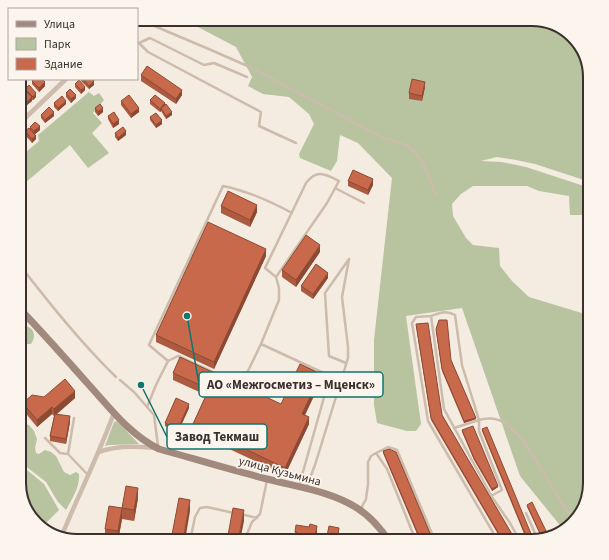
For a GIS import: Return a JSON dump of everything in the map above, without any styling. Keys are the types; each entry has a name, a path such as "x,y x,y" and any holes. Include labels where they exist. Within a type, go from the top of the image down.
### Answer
{"main road":[{"name":"улица Кузьмина","path":"26,316 114,413 139,437 151,445 159,449 335,497 360,510 384,534"}],"street":[{"path":"26,117 65,80"},
{"path":"63,532 99,452 114,413"},
{"path":"99,452 117,447 159,449"}],"lane":[{"path":"154,26 252,68 385,139 404,144 413,150 418,156 436,195"},
{"path":"247,77 214,63 204,64 150,38 138,43 148,52 261,112 259,126 296,143"},
{"path":"147,407 168,361 178,356 226,378 238,378 248,371 279,300 279,288 276,276 265,268 306,183 311,177 316,174 322,174 339,181 327,203 276,276"},
{"path":"168,361 149,345 223,186 257,196 292,213"},
{"path":"335,188 364,203"},
{"path":"302,488 315,465 348,358 342,297 349,259 325,293 329,356 346,363"},
{"path":"26,273 88,348 116,377"},
{"path":"491,496 502,490 479,431 479,420 462,365 455,315 450,312 441,312 430,316 416,317 412,322 428,421 494,534"},
{"path":"430,316 444,409 491,496 516,534"},
{"path":"261,344 330,376 302,488"},
{"path":"120,380 134,392 154,415 159,449"},
{"path":"68,454 74,418"},
{"path":"454,428 486,418 500,420 513,429 523,440 570,516"},
{"path":"45,438 60,454 68,454 88,475"},
{"path":"360,510 366,499 368,462 371,456 388,447 397,450 432,534"},
{"path":"376,453 386,469 413,534"},
{"path":"247,534 252,522 260,514 267,479"},
{"path":"191,534 195,517 200,508 207,507 257,518"},
{"path":"526,513 535,534"}],"green space":[{"path":"196,26 532,26 552,30 568,41 574,49 579,57 583,73 583,180 535,164 516,160 497,157 481,161 502,162 526,167 583,186 583,215 570,215 569,196 539,191 527,186 473,186 461,194 452,204 453,216 466,238 473,245 499,248 500,266 512,281 529,297 583,313 582,493 579,503 574,511 568,519 560,525 520,476 462,308 406,316 421,424 416,431 407,431 377,423 374,405 374,340 392,178 358,143 340,135 337,161 331,171 300,158 299,154 314,124 309,114 289,97 263,94 248,86 252,77 236,47"},
{"path":"89,92 94,96 99,93 104,100 93,113 102,123 92,133 109,153 88,168 70,145 26,182 26,152 39,141 38,135"},
{"path":"26,326 32,330 34,335 31,344 26,344"},
{"path":"117,421 139,444 105,446 114,422"},
{"path":"26,424 29,425 34,431 37,439 35,448 36,453 39,454 45,450 51,452 56,456 64,472 70,475 76,472 79,474 77,488 66,510 58,502 46,482 26,466"},
{"path":"26,469 44,484 59,510 46,523 41,519 30,503 26,487"}],"building":[{"path":"147,66 182,90 176,99 141,75"},
{"path":"412,79 425,82 422,96 409,93"},
{"path":"43,80 45,82 39,88 32,81"},
{"path":"79,80 85,87 81,90 75,84"},
{"path":"84,80 94,80 89,86"},
{"path":"29,85 36,93 33,97 26,90"},
{"path":"70,89 76,95 71,99 66,93"},
{"path":"26,91 32,97 27,102 26,101"},
{"path":"129,95 139,108 131,114 121,101"},
{"path":"155,95 165,103 160,109 150,100"},
{"path":"62,96 66,101 58,108 54,103"},
{"path":"100,104 103,108 98,112 95,108"},
{"path":"166,104 172,112 166,116 161,108"},
{"path":"49,107 54,112 45,120 41,115"},
{"path":"114,112 119,120 113,124 108,116"},
{"path":"156,113 162,120 156,125 150,117"},
{"path":"35,122 40,126 34,131 30,127"},
{"path":"123,127 126,131 118,138 115,133"},
{"path":"29,128 36,136 32,139 26,130"},
{"path":"353,170 373,179 368,190 348,181"},
{"path":"228,191 257,205 250,220 221,206"},
{"path":"208,222 266,249 214,362 156,335"},
{"path":"306,235 320,245 296,280 282,270"},
{"path":"316,264 328,273 313,294 301,286"},
{"path":"439,320 447,320 451,360 476,418 464,421 442,369 436,329"},
{"path":"428,323 442,415 512,534 499,534 431,418 416,324"},
{"path":"180,357 281,404 300,364 321,374 302,414 309,417 285,468 193,424 209,389 173,373"},
{"path":"65,379 75,391 54,409 52,407 37,420 26,407 26,400 32,395 44,397"},
{"path":"176,398 189,404 178,429 165,423"},
{"path":"55,414 70,416 66,439 50,436"},
{"path":"473,426 498,486 492,489 474,458 462,430"},
{"path":"487,427 531,534 525,534 482,429"},
{"path":"389,449 396,452 430,534 418,534 383,451"},
{"path":"126,486 138,488 134,510 122,508"},
{"path":"179,498 190,500 184,534 172,534"},
{"path":"532,502 546,532 540,533 527,505"},
{"path":"109,506 122,508 118,531 105,529"},
{"path":"233,508 244,510 239,534 228,534"},
{"path":"310,524 317,526 315,534 297,534 297,532 295,532 296,525 309,527"},
{"path":"329,526 339,528 338,534 327,534"}],"place":[{"name":"АО «Межгосметиз – Мценск»","path":"187,316"},
{"name":"Завод Текмаш","path":"141,385"}]}
